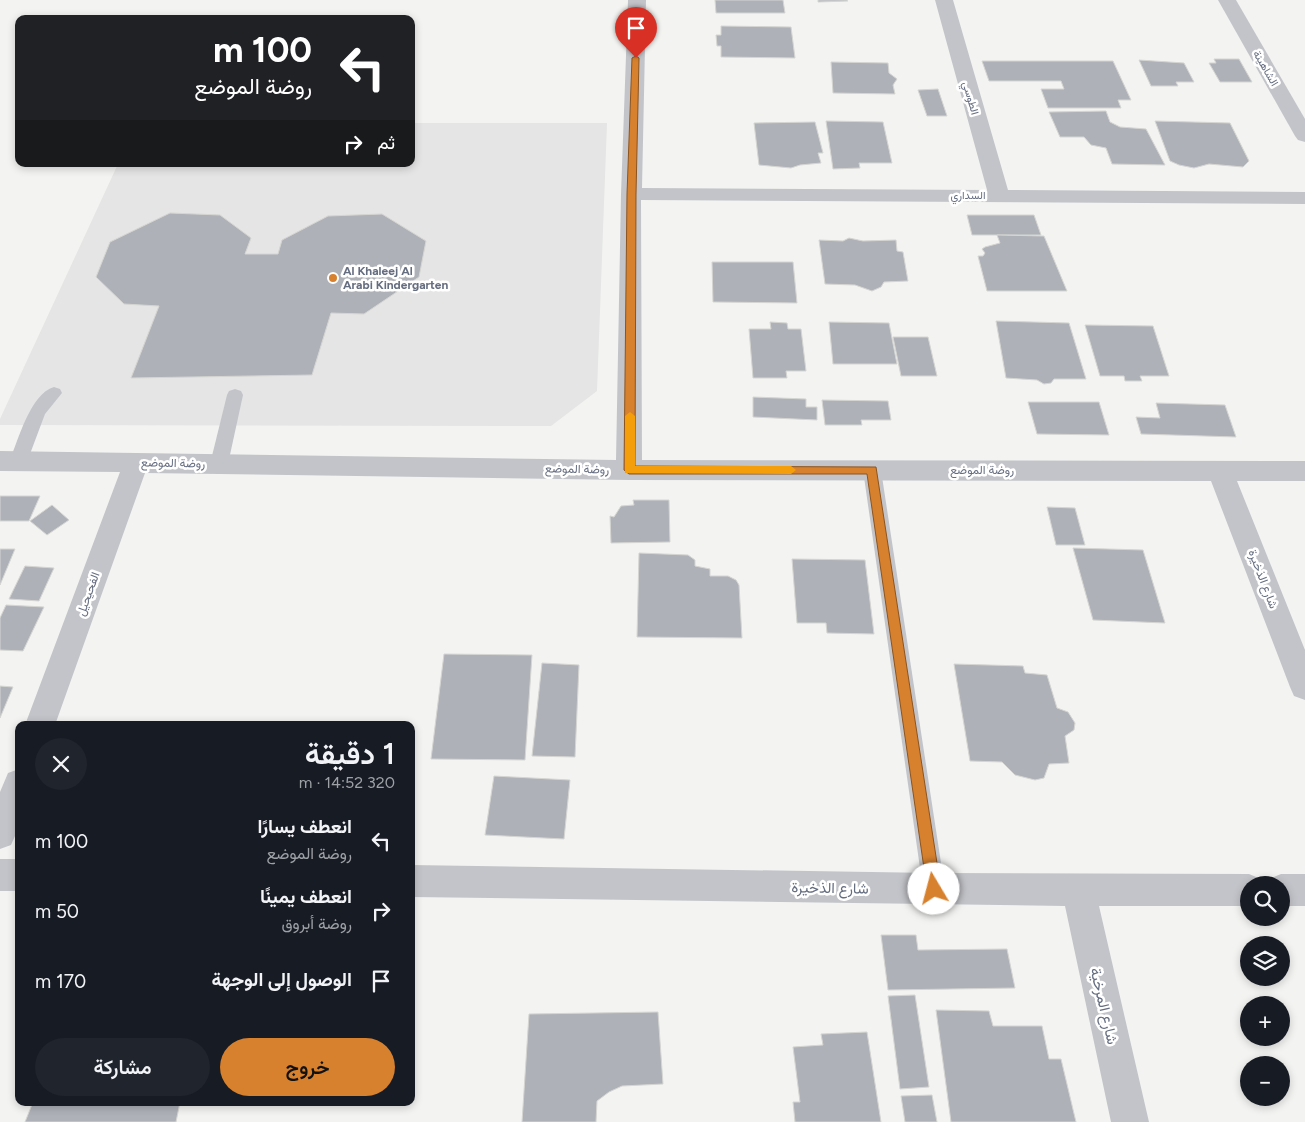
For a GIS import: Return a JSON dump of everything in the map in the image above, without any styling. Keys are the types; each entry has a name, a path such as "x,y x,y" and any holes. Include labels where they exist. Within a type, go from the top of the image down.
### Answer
{"street":[{"path":"629,470 632,194 637,0"},
{"name":"الطوسي","path":"944,0 999,195"},
{"name":"الشاهينة","path":"1227,0 1305,136"},
{"name":"السداري","path":"632,194 1305,198"},
{"name":"روضة الموضع","path":"9,462 629,470 1305,471"},
{"name":"الفحيحيل","path":"41,721 136,463"},
{"name":"شارع الذخيرة","path":"1220,471 1305,687"},
{"path":"0,834 15,794"},
{"path":"0,875 15,875"},
{"name":"شارع الذخيرة","path":"415,881 934,889 1240,890"},
{"name":"شارع المرخية","path":"1078,889 1130,1122"},
{"path":"1290,890 1305,890"}],"lane":[{"path":"9,462 38,411 54,393"},
{"path":"219,464 235,395"},
{"path":"872,470 934,889"}],"shaded area":[{"name":"Al Khaleej Al Arabi Kindergarten","path":"415,123 607,123 597,391 551,426 0,425 0,419 117,167 415,167"}],"building":[{"path":"715,0 783,0 785,13 716,13"},
{"path":"818,0 847,0 848,1 818,2"},
{"path":"721,26 791,27 795,58 721,57 721,46 717,46 716,35 721,35"},
{"path":"1214,59 1239,59 1252,82 1220,82 1209,63 1216,63"},
{"path":"1139,60 1184,63 1194,82 1176,82 1178,86 1151,86"},
{"path":"982,61 1113,61 1131,100 1118,100 1121,108 1048,108 1041,89 1064,89 1061,81 989,81"},
{"path":"831,62 888,63 889,73 897,79 893,85 895,94 833,93"},
{"path":"938,89 947,116 927,116 918,90"},
{"path":"1106,111 1110,122 1120,127 1146,129 1165,165 1112,164 1106,148 1091,145 1084,137 1060,137 1049,112"},
{"path":"826,121 883,122 892,163 859,163 860,168 833,169"},
{"path":"1155,121 1230,123 1249,161 1243,167 1209,164 1194,168 1179,165 1170,161"},
{"path":"815,122 823,153 818,153 821,163 791,168 759,165 754,123"},
{"path":"170,213 220,215 251,238 245,254 278,254 282,240 328,216 382,214 426,241 419,277 364,314 331,313 312,375 131,378 159,306 124,304 96,277 110,242"},
{"path":"967,215 1034,215 1041,235 972,235"},
{"path":"997,235 1044,236 1067,291 987,291 978,256 983,256 985,253 982,249 985,247 1000,243"},
{"path":"849,238 863,241 896,240 897,251 903,252 908,281 884,282 881,287 872,291 855,285 825,284 819,240 843,241"},
{"path":"712,262 793,262 797,303 713,302"},
{"path":"996,321 1069,323 1086,379 1054,379 1051,383 1044,384 1037,380 1006,378"},
{"path":"770,322 787,323 788,329 801,329 806,371 786,371 787,378 753,378 749,329 771,329"},
{"path":"829,322 889,323 897,364 833,364"},
{"path":"1085,325 1153,326 1169,376 1140,376 1142,381 1125,381 1124,376 1100,376"},
{"path":"893,337 928,337 937,376 901,376"},
{"path":"753,397 806,399 806,407 817,407 817,420 753,417"},
{"path":"822,400 888,401 891,420 861,420 862,425 825,425"},
{"path":"1028,402 1099,402 1109,435 1037,434"},
{"path":"1156,403 1225,405 1236,437 1141,434 1136,417 1160,418"},
{"path":"0,496 40,496 29,521 0,521"},
{"path":"633,500 669,500 670,542 611,543 610,516 614,517 621,506 634,505"},
{"path":"52,505 69,520 47,535 30,521"},
{"path":"1047,507 1075,508 1085,545 1056,545"},
{"path":"1073,548 1143,550 1165,623 1093,620"},
{"path":"0,549 15,549 0,585"},
{"path":"639,553 688,555 695,560 695,566 710,569 710,576 728,576 736,580 739,585 742,638 637,637"},
{"path":"792,559 865,560 874,634 827,633 826,623 797,623"},
{"path":"25,566 54,568 39,601 9,599"},
{"path":"6,605 44,607 23,651 0,650 0,618"},
{"path":"444,654 532,655 525,760 431,759"},
{"path":"542,663 579,665 575,757 532,756"},
{"path":"954,664 1023,666 1025,673 1047,675 1057,708 1068,712 1075,723 1074,730 1065,736 1069,763 1049,764 1044,778 1035,780 1015,775 1002,762 970,761"},
{"path":"0,686 13,687 0,718"},
{"path":"494,776 570,780 564,839 485,835"},
{"path":"881,935 916,935 918,950 1007,949 1015,988 888,990"},
{"path":"915,995 929,1087 900,1089 888,996"},
{"path":"936,1010 989,1011 993,1026 1042,1026 1049,1059 1061,1059 1076,1122 951,1122"},
{"path":"658,1012 663,1084 622,1086 609,1092 597,1101 596,1122 522,1122 529,1014"},
{"path":"867,1032 881,1122 795,1122 793,1102 800,1102 793,1047 823,1045 821,1034"},
{"path":"932,1095 937,1122 905,1122 901,1096"},
{"path":"31,1106 179,1106 176,1122 25,1122"}],"slow traffic":[{"path":"630,416 629,470 791,470"}],"place":[{"name":"Al Khaleej Al Arabi Kindergarten","path":"333,278"}],"route":[{"path":"636,58 632,194 629,470 872,470 934,889"}]}
